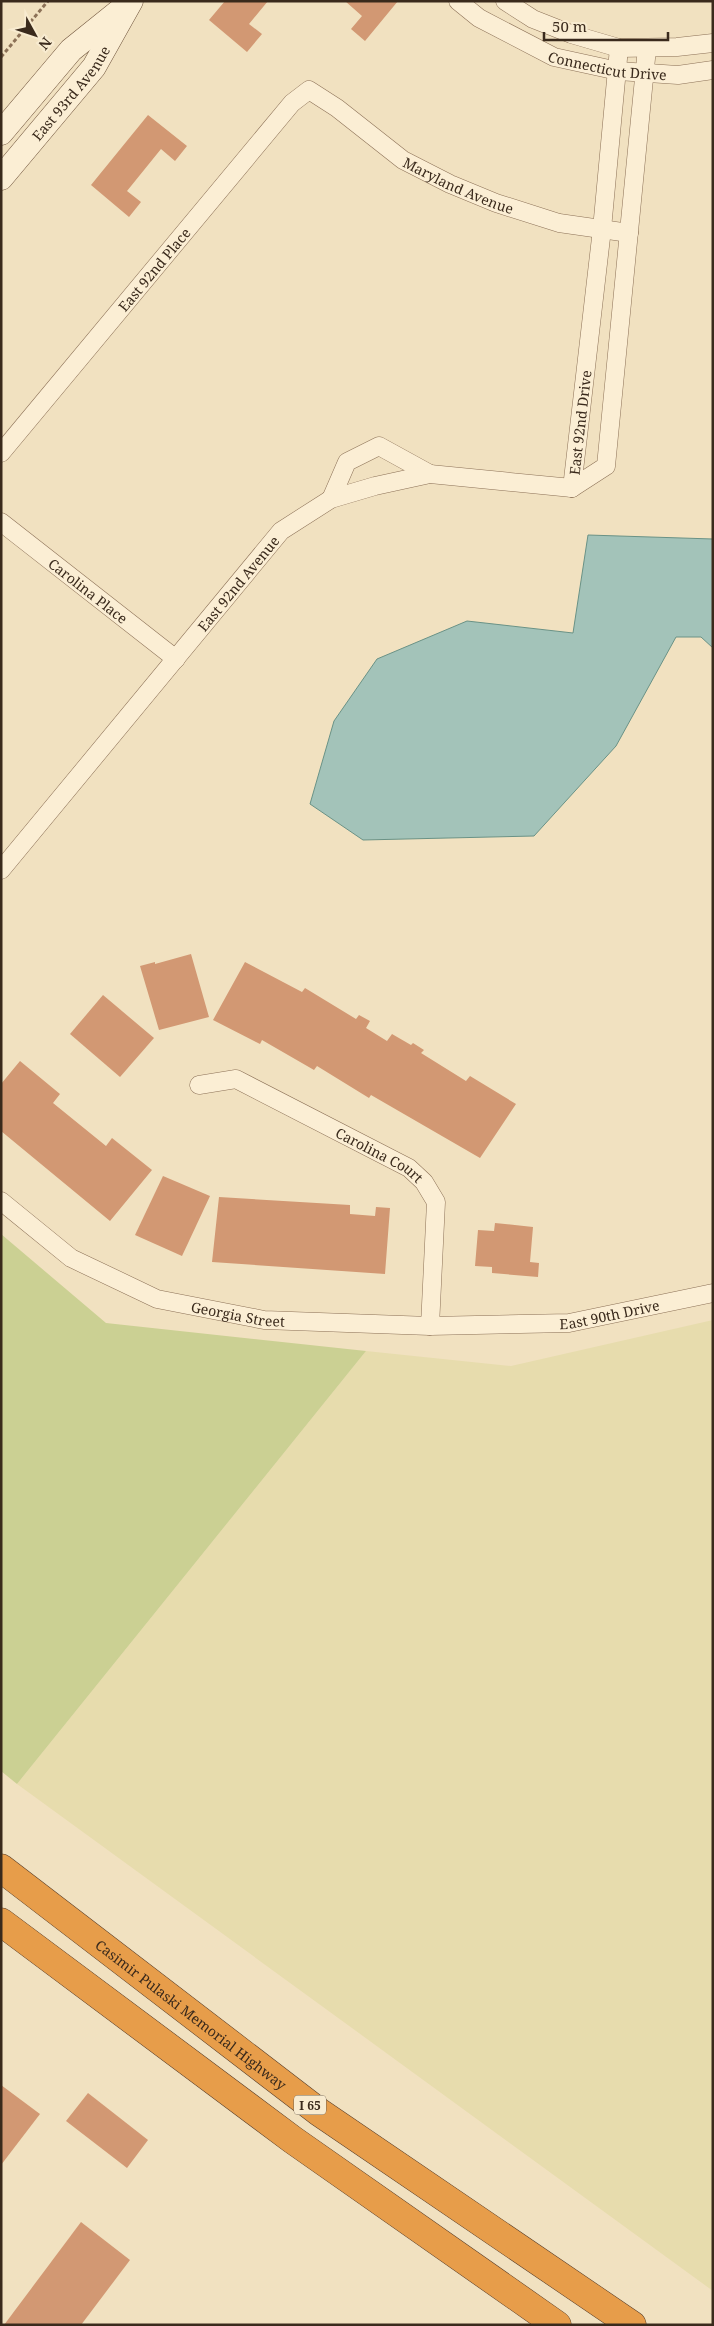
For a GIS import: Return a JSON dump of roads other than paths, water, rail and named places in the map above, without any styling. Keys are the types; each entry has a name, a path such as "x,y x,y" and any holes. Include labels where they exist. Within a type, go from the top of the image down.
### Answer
{"highway":[{"name":"Casimir Pulaski Memorial Highway","path":"1,1868 319,2112 632,2325"},
{"path":"1,1922 293,2140 557,2325"}],"street":[{"name":"East 93rd Avenue","path":"1,133 71,50 131,1"},
{"name":"East 93rd Avenue","path":"1,178 94,68 131,1"},
{"name":"Connecticut Drive","path":"458,1 479,18 554,57 618,71 678,75 713,70"},
{"name":"Connecticut Drive","path":"505,1 532,18 563,31 619,48 713,43"},
{"name":"East 92nd Drive","path":"572,488 602,229 619,48"},
{"name":"East 92nd Drive","path":"572,488 606,466 647,48"},
{"name":"Maryland Avenue","path":"309,90 337,108 403,160 450,184 496,203 560,223 629,233"},
{"name":"East 92nd Place","path":"1,453 292,103 309,90"},
{"path":"331,499 347,462 379,446 430,474"},
{"name":"East 92nd Avenue","path":"1,870 281,531 331,499 375,486 430,474 572,488"},
{"name":"Carolina Place","path":"1,522 176,659"},
{"name":"Carolina Court","path":"199,1085 236,1079 409,1168 424,1182 436,1202 430,1326"},
{"name":"Georgia Street","path":"1,1201 71,1258 157,1299 264,1320 430,1326 505,1324"},
{"name":"East 90th Drive","path":"505,1324 568,1324 713,1293"}],"water":[{"path":"588,535 713,539 713,648 701,637 676,637 616,746 534,836 363,840 310,804 334,721 377,659 467,621 573,633"}]}
